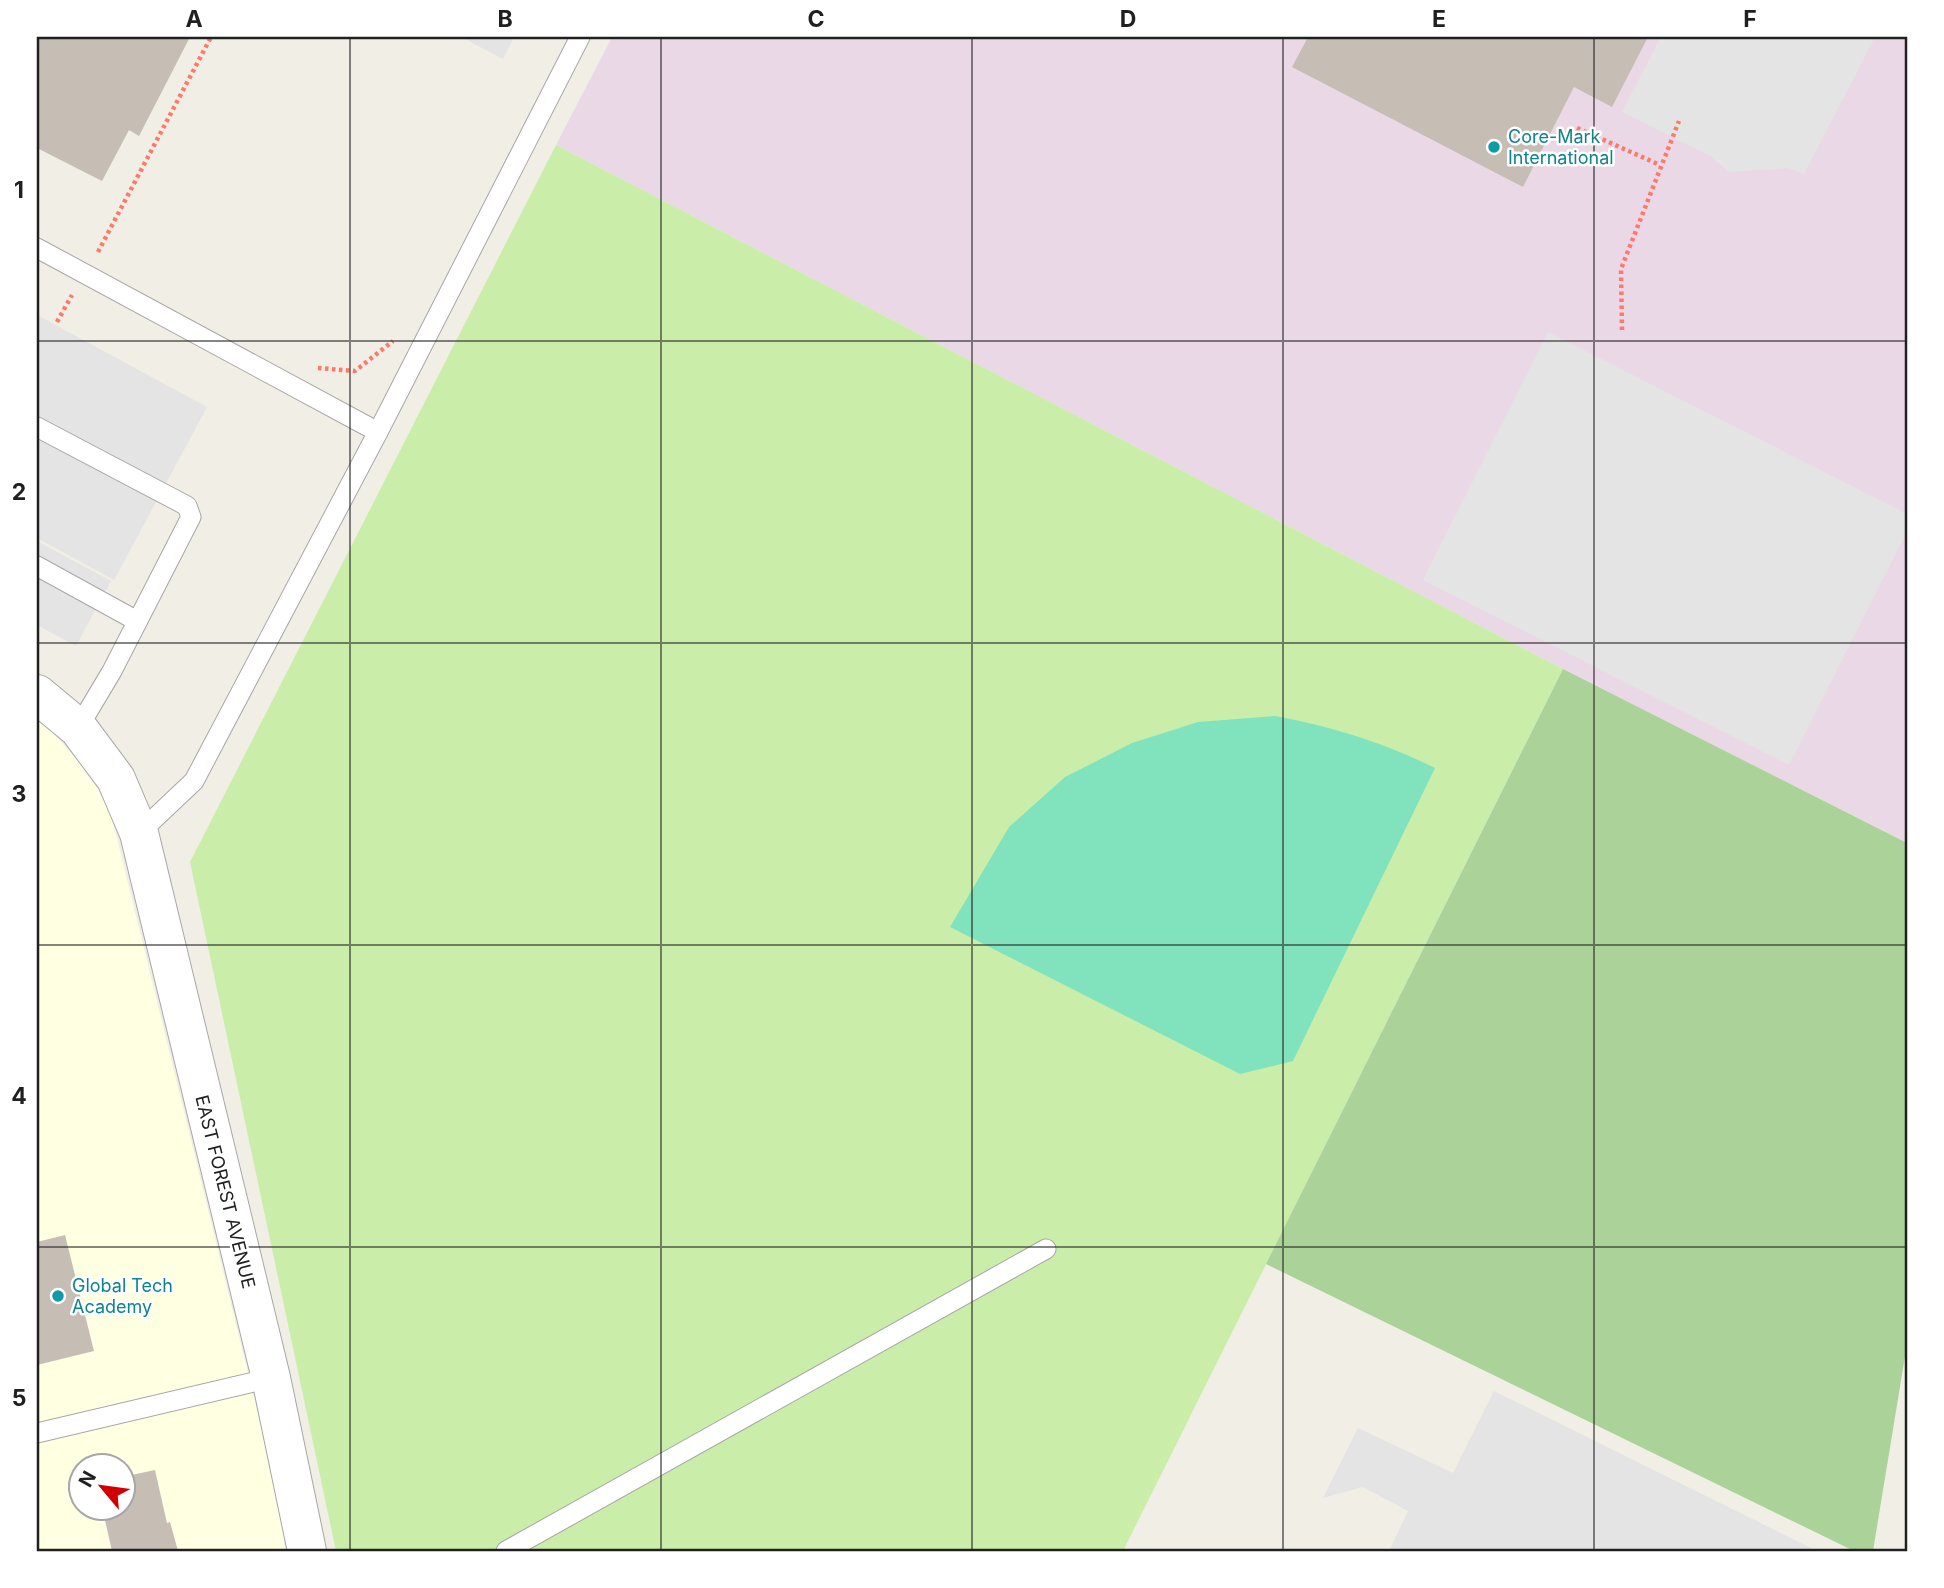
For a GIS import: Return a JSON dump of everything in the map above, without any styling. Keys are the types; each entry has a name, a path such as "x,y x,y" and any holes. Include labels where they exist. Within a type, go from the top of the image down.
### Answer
{"street":[{"name":"EAST FOREST AVENUE","path":"37,694 78,728 116,779 139,833 271,1378 307,1551"}],"lane":[{"path":"139,833 194,781 378,432 580,37"},
{"path":"37,248 378,432"},
{"path":"37,427 187,506 191,517 78,728"},
{"path":"37,566 137,621"},
{"path":"506,1551 1046,1249"},
{"path":"37,1433 271,1378"}],"path":[{"path":"57,322 99,250 211,37"},
{"path":"1622,330 1621,269 1679,121"},
{"path":"1577,128 1660,165"},
{"path":"89,245 99,250"},
{"path":"316,368 355,371 396,339"}],"shaded area":[{"path":"461,37 514,37 503,59"},
{"path":"612,37 1907,37 1907,843 1563,669 556,145"},
{"path":"1661,37 1875,37 1804,174 1788,168 1729,172 1712,157 1622,112"},
{"path":"37,315 207,407 114,580 37,538"},
{"path":"1548,332 1907,514 1907,531 1789,765 1423,580"},
{"path":"37,541 111,581 76,646 37,625"},
{"path":"37,720 48,728 88,771 111,814 280,1504 285,1551 37,1551"},
{"path":"1494,1391 1813,1551 1389,1551 1408,1511 1363,1487 1323,1498 1358,1428 1453,1473"}],"green space":[{"path":"556,145 1563,669 1123,1551 336,1551 190,862"},
{"path":"1563,669 1907,843 1907,1344 1873,1551 1854,1551 1266,1264"},
{"path":"1275,716 1357,736 1435,768 1293,1061 1240,1074 950,927 1009,827 1065,777 1132,743 1198,722"}],"building":[{"path":"37,37 190,37 139,136 129,130 102,181 37,148"},
{"name":"Core-Mark International","path":"1308,37 1648,37 1612,107 1574,87 1523,187 1292,67"},
{"name":"Global Tech Academy","path":"65,1235 94,1351 37,1365 37,1242"},
{"path":"155,1470 167,1523 170,1522 178,1551 112,1551 105,1522 136,1522 136,1474"}],"place":[{"name":"Core-Mark International","path":"1494,147"},
{"name":"Global Tech Academy","path":"58,1296"}]}
